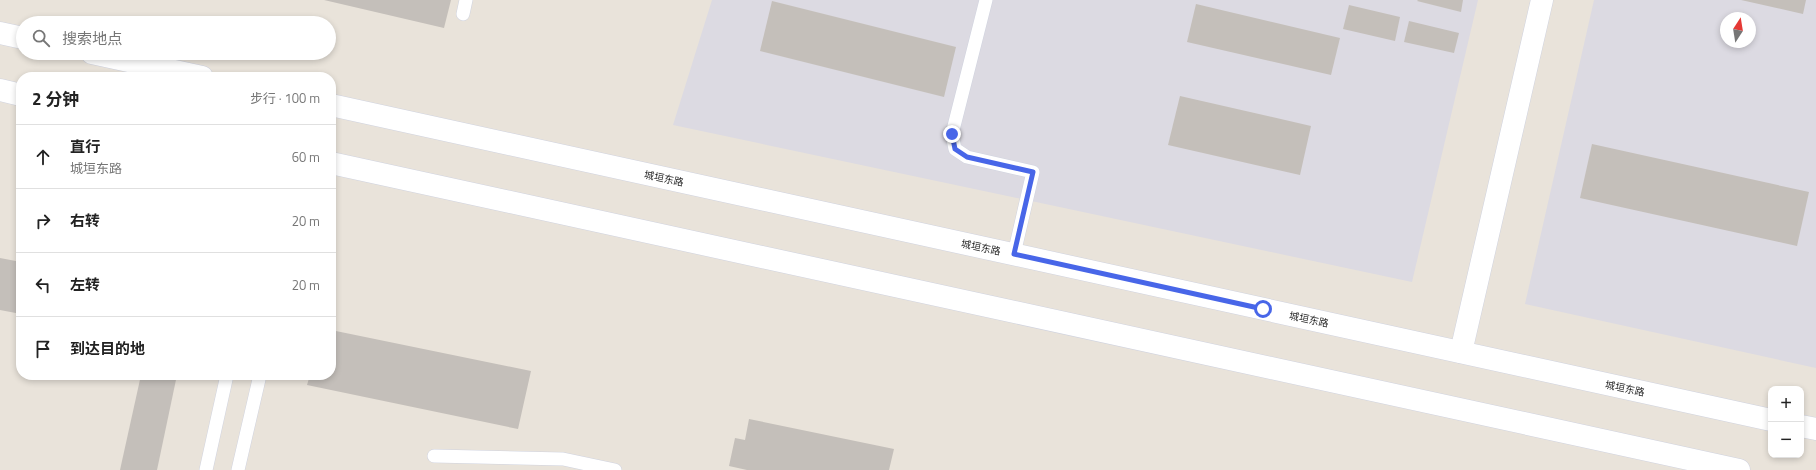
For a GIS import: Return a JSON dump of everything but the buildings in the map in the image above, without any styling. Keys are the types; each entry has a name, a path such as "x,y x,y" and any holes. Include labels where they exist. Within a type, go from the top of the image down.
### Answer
{"main road":[{"path":"1461,352 1542,0"},
{"path":"0,33 16,36"},
{"path":"124,60 179,72"},
{"path":"0,90 16,94"},
{"name":"城垣东路","path":"336,106 1768,419"},
{"path":"336,164 1739,470"},
{"path":"1804,427 1816,429"}],"lane":[{"path":"463,14 466,0"},
{"path":"986,0 952,134 955,149 967,157 1033,172 1014,254"},
{"path":"206,470 226,380"},
{"path":"238,470 259,380"},
{"path":"434,456 563,460 615,470"}],"shaded area":[{"path":"712,0 1478,0 1412,282 673,125"},
{"path":"1594,0 1816,0 1816,368 1525,304"}],"route":[{"path":"952,134 955,149 967,157 1033,172 1014,254 1263,309"}]}
